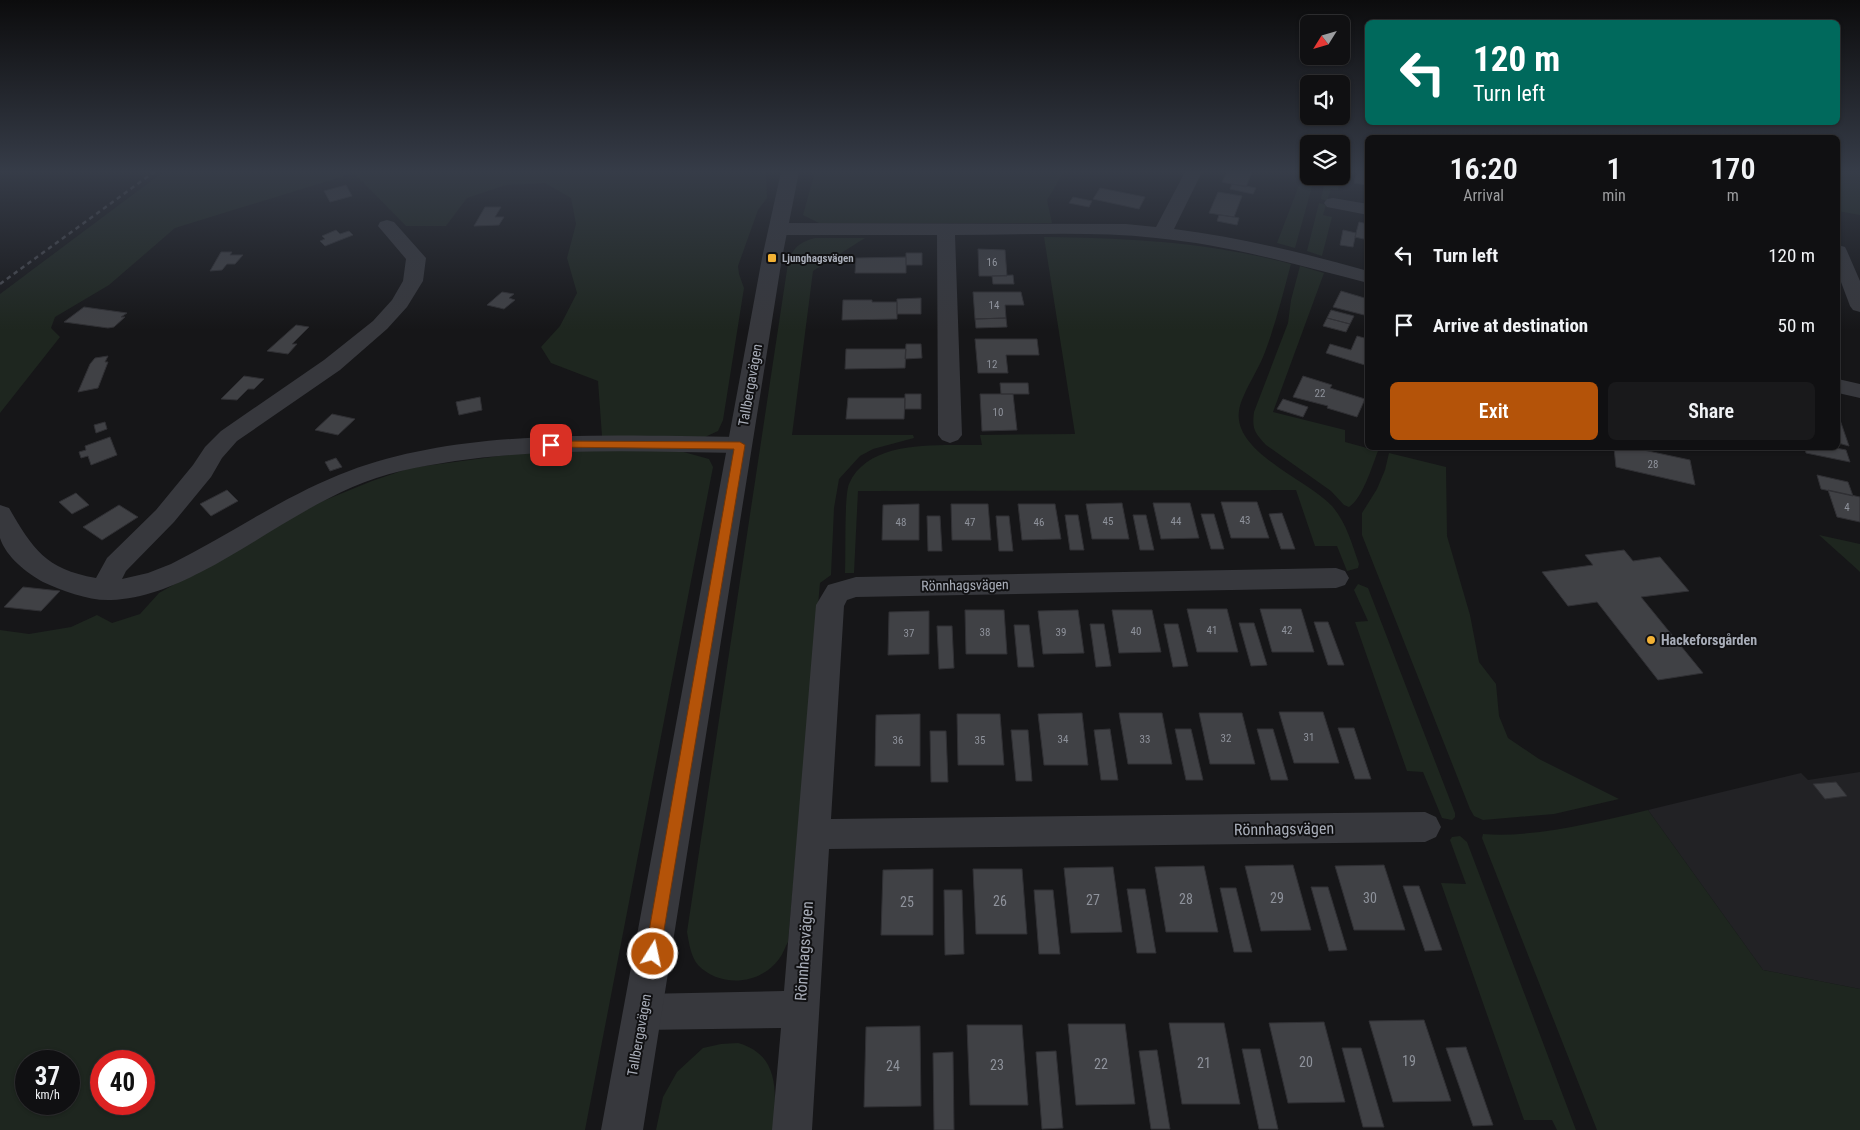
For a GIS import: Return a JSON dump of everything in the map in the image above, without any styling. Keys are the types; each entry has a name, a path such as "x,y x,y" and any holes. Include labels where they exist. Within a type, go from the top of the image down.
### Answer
{"street":[{"name":"Tallbergavägen","path":"622,1130 779,225"},
{"path":"1163,232 1167,225"},
{"path":"109,590 110,578 116,565 165,516 202,471 213,453 229,436 332,364 380,325 400,303 413,281 416,258 387,226"},
{"path":"778,229 1126,230 1163,232 1262,248 1365,276"},
{"path":"946,229 950,435"},
{"path":"1840,256 1860,306"},
{"path":"1840,386 1860,391"},
{"path":"0,514 20,549 46,573 72,583 109,590 143,586 165,578 205,558 311,498 379,469 414,460 498,448 551,445 740,445"},
{"name":"Rönnhagsvägen","path":"792,1130 830,605 838,592 856,587 1336,578"},
{"name":"Rönnhagsvägen","path":"813,834 1424,828"},
{"name":"Rönnhagsvägen","path":"642,1012 800,1010"}],"shaded area":[{"path":"93,225 186,225 175,228 109,285 55,317 51,328 60,337 0,413 0,294"},
{"path":"405,225 447,225 446,226"},
{"path":"576,225 753,225 738,266 744,288 723,420 718,431 705,437 602,436 598,381 551,363 541,347 560,326 577,293 567,258"},
{"path":"1284,225 1301,225 1295,248 1277,243"},
{"path":"1314,225 1330,225 1322,256 1307,251"},
{"path":"1044,237 1138,240 1199,246 1291,264 1269,341 1240,405 1240,426 1259,452 1321,496 1337,512 1348,534 1359,564 1358,568 1347,571 1337,546 1315,546 1296,490 858,491 854,573 845,573 847,491 849,484 859,469 872,459 889,452 908,448 982,445 980,435 1075,434"},
{"path":"815,238 865,238 813,271 792,435 913,435 914,438 873,449 860,456 839,479 834,508 831,575 820,583 788,942 782,955 771,968 751,978 728,980 707,972 698,965 692,954 687,932 788,263 797,246"},
{"path":"1300,266 1324,273 1273,412 1345,430 1345,442 1365,447 1365,450 1378,451 1359,497 1349,507 1344,505 1331,491 1266,445 1256,433 1254,426 1254,412 1288,323 1291,300"},
{"path":"544,450 680,451 709,459 713,467 585,1130 0,1130 0,630 29,634 71,627 97,615 112,623 140,614 159,593 318,503 410,468"},
{"path":"1389,453 1446,467 1447,536 1470,615 1479,662 1496,684 1499,716 1508,738 1539,759 1619,799 1554,814 1483,820 1474,816 1362,535 1362,513 1377,489 1385,470"},
{"path":"1819,535 1860,544 1860,572 1858,570"},
{"path":"1358,584 1368,588 1455,813 1455,817 1452,820 1442,818 1423,772 1407,771 1355,622 1368,621 1354,590"},
{"path":"1860,772 1860,989 1763,970 1648,810 1801,773 1808,780"},
{"path":"1648,810 1763,970 1860,989 1860,1130 1597,1130 1482,838 1483,834 1524,834 1566,828"},
{"path":"1460,836 1467,842 1576,1130 1557,1130 1552,1120 1524,1120 1441,883 1466,884 1450,840 1452,837"},
{"path":"738,1043 752,1049 769,1066 775,1090 773,1130 656,1130 663,1097 677,1072 703,1048"}],"building":[{"path":"475,225 499,225 499,225"},
{"path":"1358,225 1365,225 1365,239 1355,237"},
{"path":"336,230 340,234 349,231 353,235 325,246 320,241 325,239 322,236"},
{"path":"1343,230 1356,233 1353,247 1340,245"},
{"path":"978,249 1005,250 1007,276 979,276"},
{"path":"221,252 232,252 230,255 243,255 235,264 227,264 222,270 210,271"},
{"path":"906,253 922,253 922,265 906,265"},
{"path":"906,257 906,273 855,273 856,258"},
{"path":"1013,275 1014,284 993,284 992,276"},
{"path":"1341,291 1365,298 1365,315 1333,307"},
{"path":"502,292 514,294 509,298 515,300 504,309 487,305"},
{"path":"973,292 1021,292 1024,305 1005,305 1006,318 975,319"},
{"path":"921,298 921,314 897,314 897,299"},
{"path":"843,300 897,302 897,319 842,320"},
{"path":"84,307 127,313 121,317 125,317 114,327 108,328 64,322"},
{"path":"1331,310 1354,316 1350,324 1327,318"},
{"path":"1006,318 1007,327 976,328 975,319"},
{"path":"1327,318 1350,324 1346,332 1323,326"},
{"path":"296,325 309,327 292,344 297,344 288,354 267,351"},
{"path":"1357,336 1365,338 1365,365 1326,353 1330,344 1351,350"},
{"path":"975,339 1037,339 1039,355 1006,355 1008,373 978,373"},
{"path":"906,344 921,344 922,358 905,359"},
{"path":"846,349 906,349 905,368 845,369"},
{"path":"108,356 105,362 108,362 98,388 78,392 90,364 95,358"},
{"path":"244,376 264,379 254,389 248,389 237,400 221,399"},
{"path":"1303,376 1332,385 1330,388 1365,399 1357,417 1327,408 1328,406 1293,397"},
{"path":"1000,383 1028,383 1029,394 1001,394"},
{"path":"905,394 921,394 921,409 905,409"},
{"path":"980,394 1013,394 1017,430 982,431"},
{"path":"480,397 482,410 459,415 456,402"},
{"path":"848,398 905,398 904,419 846,419"},
{"path":"1283,399 1308,407 1303,417 1277,409"},
{"path":"332,414 355,419 338,435 315,430"},
{"path":"1840,420 1849,446 1840,444"},
{"path":"105,422 107,429 96,433 94,425"},
{"path":"110,437 117,455 91,465 88,456 81,458 79,452 86,450 85,446"},
{"path":"1614,450 1643,450 1690,460 1695,485 1616,467"},
{"path":"1805,450 1846,450 1850,462 1806,453"},
{"path":"336,458 342,467 330,471 325,462"},
{"path":"1817,475 1848,482 1853,496 1821,489"},
{"path":"227,490 238,501 211,516 200,504"},
{"path":"1828,490 1860,497 1860,522 1837,517"},
{"path":"76,493 89,505 72,514 59,502"},
{"path":"1221,502 1257,502 1269,538 1231,538"},
{"path":"1122,503 1129,539 1092,539 1086,504"},
{"path":"1153,503 1190,503 1199,538 1161,539"},
{"path":"919,504 919,540 882,540 883,505"},
{"path":"951,504 988,504 991,540 952,540"},
{"path":"1018,504 1055,504 1061,539 1022,540"},
{"path":"119,505 138,517 102,540 83,527"},
{"path":"1282,513 1295,549 1281,549 1269,514"},
{"path":"1201,514 1214,514 1224,549 1211,549"},
{"path":"1065,515 1078,515 1084,550 1070,550"},
{"path":"1133,515 1146,515 1154,550 1140,550"},
{"path":"927,516 940,516 942,551 928,551"},
{"path":"996,516 1009,516 1013,551 999,551"},
{"name":"Hackeforsgården","path":"1624,550 1633,561 1660,557 1689,591 1641,597 1703,673 1658,680 1597,602 1568,606 1542,572 1593,565 1585,555"},
{"path":"23,587 60,591 41,611 4,607"},
{"path":"1187,609 1227,609 1238,652 1197,652"},
{"path":"1260,609 1301,609 1314,652 1272,652"},
{"path":"965,610 1004,610 1007,654 966,654"},
{"path":"1078,610 1084,653 1043,654 1038,611"},
{"path":"1112,610 1152,610 1161,652 1119,653"},
{"path":"929,611 929,654 888,655 889,612"},
{"path":"1314,622 1328,622 1344,665 1328,665"},
{"path":"1239,623 1254,623 1267,665 1251,666"},
{"path":"1090,624 1104,624 1111,666 1096,667"},
{"path":"1164,624 1178,624 1188,666 1173,667"},
{"path":"1014,625 1029,625 1034,667 1018,667"},
{"path":"937,626 952,626 954,668 939,669"},
{"path":"1279,712 1323,712 1339,763 1294,763"},
{"path":"1082,713 1088,765 1044,765 1038,714"},
{"path":"1119,713 1162,713 1172,764 1128,764"},
{"path":"1199,713 1242,713 1255,764 1210,764"},
{"path":"920,714 920,766 875,766 876,715"},
{"path":"957,714 1000,714 1004,765 958,765"},
{"path":"1338,728 1354,728 1371,779 1355,779"},
{"path":"1110,729 1118,780 1101,780 1094,730"},
{"path":"1175,729 1191,729 1203,780 1186,780"},
{"path":"1257,729 1273,729 1288,780 1271,780"},
{"path":"1011,730 1028,730 1032,781 1016,781"},
{"path":"930,731 946,731 948,782 931,782"},
{"path":"1836,782 1847,796 1825,799 1813,784"},
{"path":"1293,865 1311,930 1261,931 1245,866"},
{"path":"1384,865 1405,930 1354,930 1335,866"},
{"path":"1204,866 1218,932 1166,932 1155,867"},
{"path":"1113,867 1122,932 1071,933 1064,868"},
{"path":"933,869 933,935 881,935 883,870"},
{"path":"973,869 1022,869 1027,934 976,934"},
{"path":"1403,886 1419,886 1442,950 1425,951"},
{"path":"1311,887 1328,887 1347,950 1329,951"},
{"path":"1220,888 1236,888 1252,952 1234,952"},
{"path":"1127,889 1145,889 1156,953 1137,953"},
{"path":"944,890 962,890 964,954 945,955"},
{"path":"1034,890 1053,890 1060,954 1039,954"},
{"path":"1424,1020 1451,1101 1393,1102 1369,1021"},
{"path":"1324,1022 1345,1102 1288,1103 1269,1023"},
{"path":"1169,1023 1224,1023 1240,1104 1182,1104"},
{"path":"1068,1024 1125,1024 1135,1104 1076,1105"},
{"path":"967,1025 1022,1025 1028,1105 970,1105"},
{"path":"920,1026 921,1106 864,1107 866,1027"},
{"path":"1466,1047 1493,1125 1473,1126 1446,1048"},
{"path":"1342,1048 1361,1048 1384,1127 1363,1127"},
{"path":"1242,1049 1260,1049 1278,1129 1259,1129"},
{"path":"1157,1050 1170,1129 1151,1129 1139,1051"},
{"path":"1056,1051 1063,1128 1042,1129 1036,1052"},
{"path":"953,1052 954,1130 934,1130 933,1053"}],"railway":[{"path":"0,284 81,225"}],"place":[{"name":"Ljunghagsvägen","path":"772,258"},
{"name":"Hackeforsgården","path":"1651,640"}],"route":[{"path":"551,445 740,445 653,954"}]}
